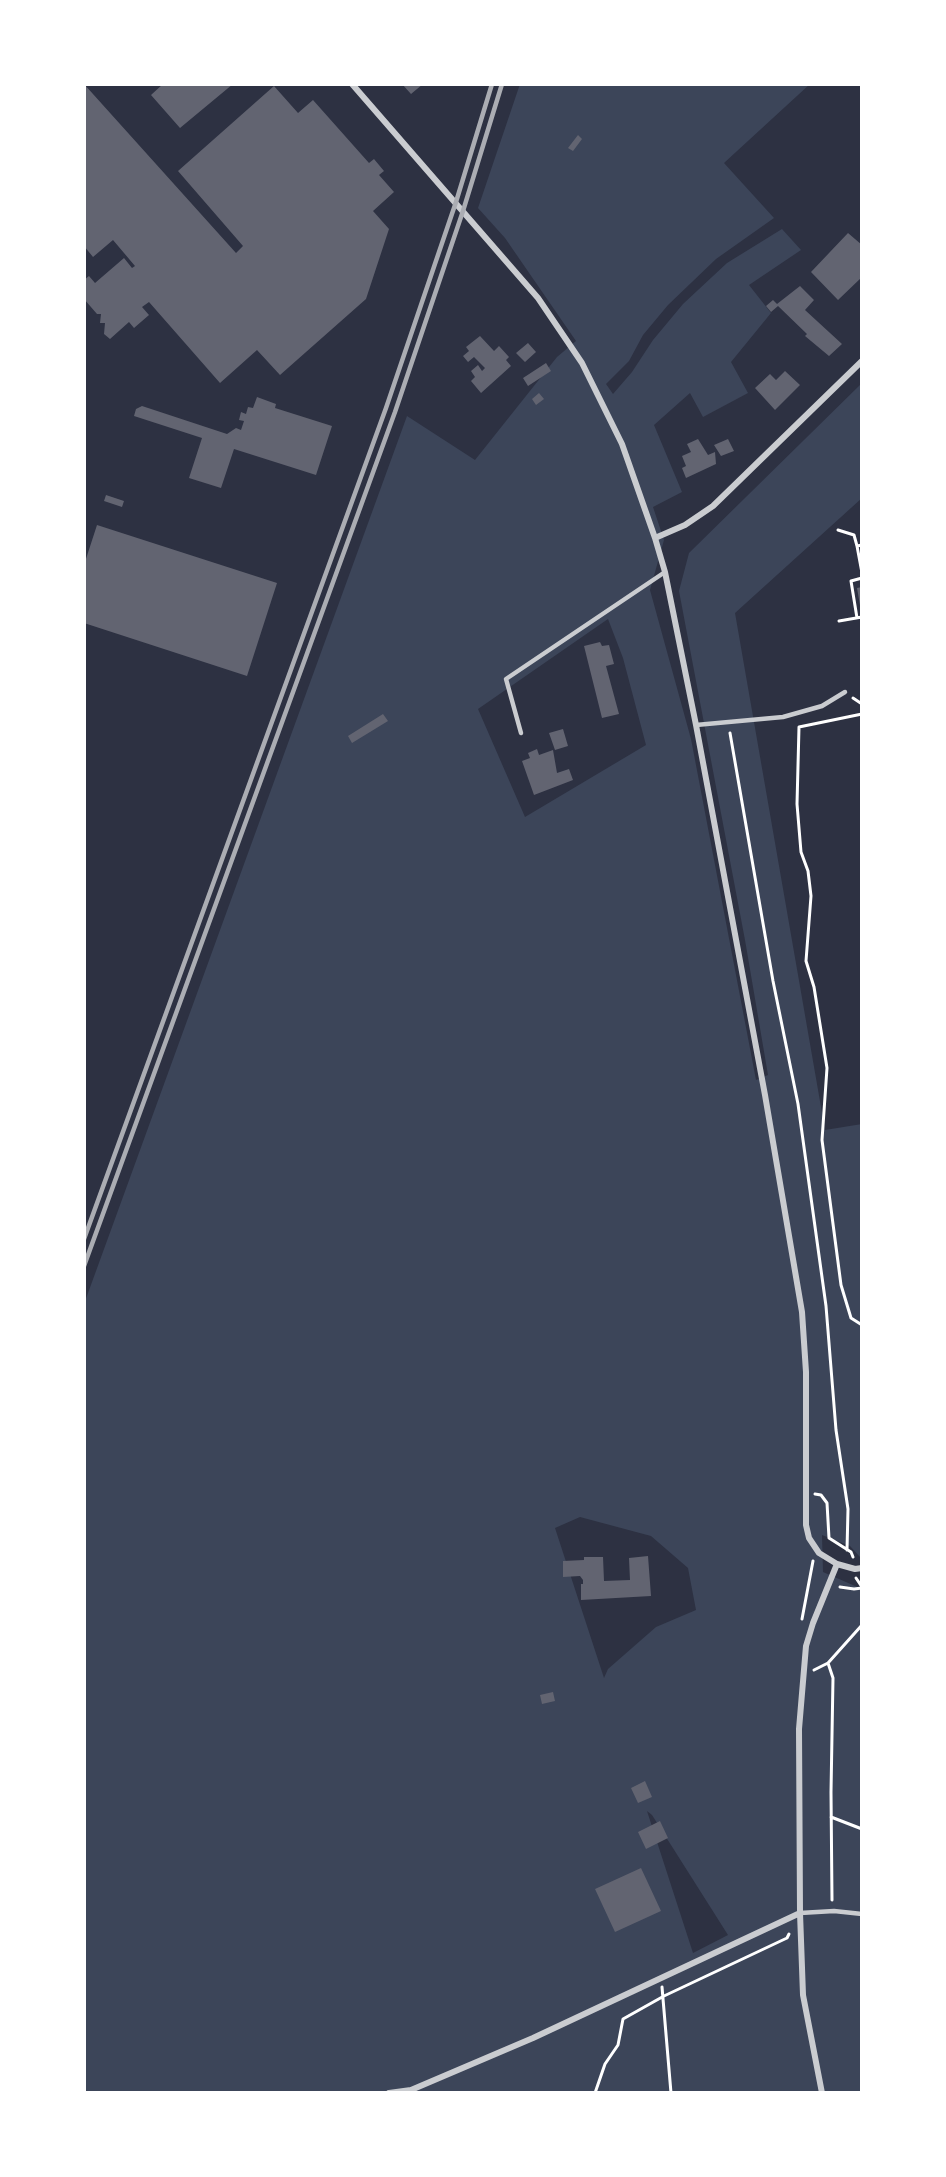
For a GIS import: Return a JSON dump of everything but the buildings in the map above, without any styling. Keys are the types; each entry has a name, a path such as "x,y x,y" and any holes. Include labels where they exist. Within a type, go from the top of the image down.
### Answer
{"street":[{"path":"352,84 538,298 582,363 622,444 655,538 665,572 696,725 765,1095 801,1312 806,1372 806,1525 809,1538 819,1553 837,1564 855,1569 862,1568"},
{"path":"655,538 685,525 713,506 862,361"},
{"path":"822,2093 803,1995 799,1729 802,1676 807,1646 813,1623 837,1564"},
{"path":"389,2093 411,2090 533,2038 800,1913"}],"lane":[{"path":"521,733 506,679 665,572"},
{"path":"696,725 783,717 822,706 845,692"},
{"path":"800,1913 834,1911 862,1914"}],"path":[{"path":"838,530 854,535 862,573"},
{"path":"857,546 862,545"},
{"path":"839,621 860,618 851,581 862,579"},
{"path":"862,714 799,727 797,804 801,852 808,871 811,896 806,961 814,987 827,1068 822,1140 841,1285 851,1318 862,1325"},
{"path":"728,722 773,981 798,1104 826,1306 836,1430 848,1509 847,1550"},
{"path":"805,1493 825,1497 829,1538 847,1550 854,1558"},
{"path":"810,1574 816,1576"},
{"path":"837,1586 862,1588 855,1577"},
{"path":"802,1676 828,1663 862,1625"},
{"path":"828,1663 832,1678 831,1895 834,1911"},
{"path":"831,1817 862,1829"},
{"path":"595,2093 605,2064 618,2045 623,2019 664,1996 787,1938 800,1913"},
{"path":"664,1996 671,2093"}],"shaded area":[{"path":"520,84 810,84 724,163 774,218 716,259 668,305 643,335 629,361 606,384 613,394 683,304 727,263 782,229 801,250 749,285 771,313 731,362 748,393 703,417 690,393 654,425 682,492 653,507 664,540 650,590 691,739 756,1080 768,1075 679,591 689,553 862,383 862,498 735,613 825,1130 862,1124 862,1556 860,1557 850,1546 822,1535 823,1572 862,1589 862,2093 84,2093 84,1304 407,416 475,460 557,357 576,341 505,238 478,208","holes":["608,619 623,658 646,745 525,817 478,709","580,1517 651,1536 688,1568 696,1610 656,1627 608,1669 604,1678 555,1528","647,1811 652,1815 728,1935 693,1953"]}],"railway":[{"path":"84,1239 386,408 456,202 492,84"},
{"path":"84,1266 395,412 463,211 502,84"}]}
